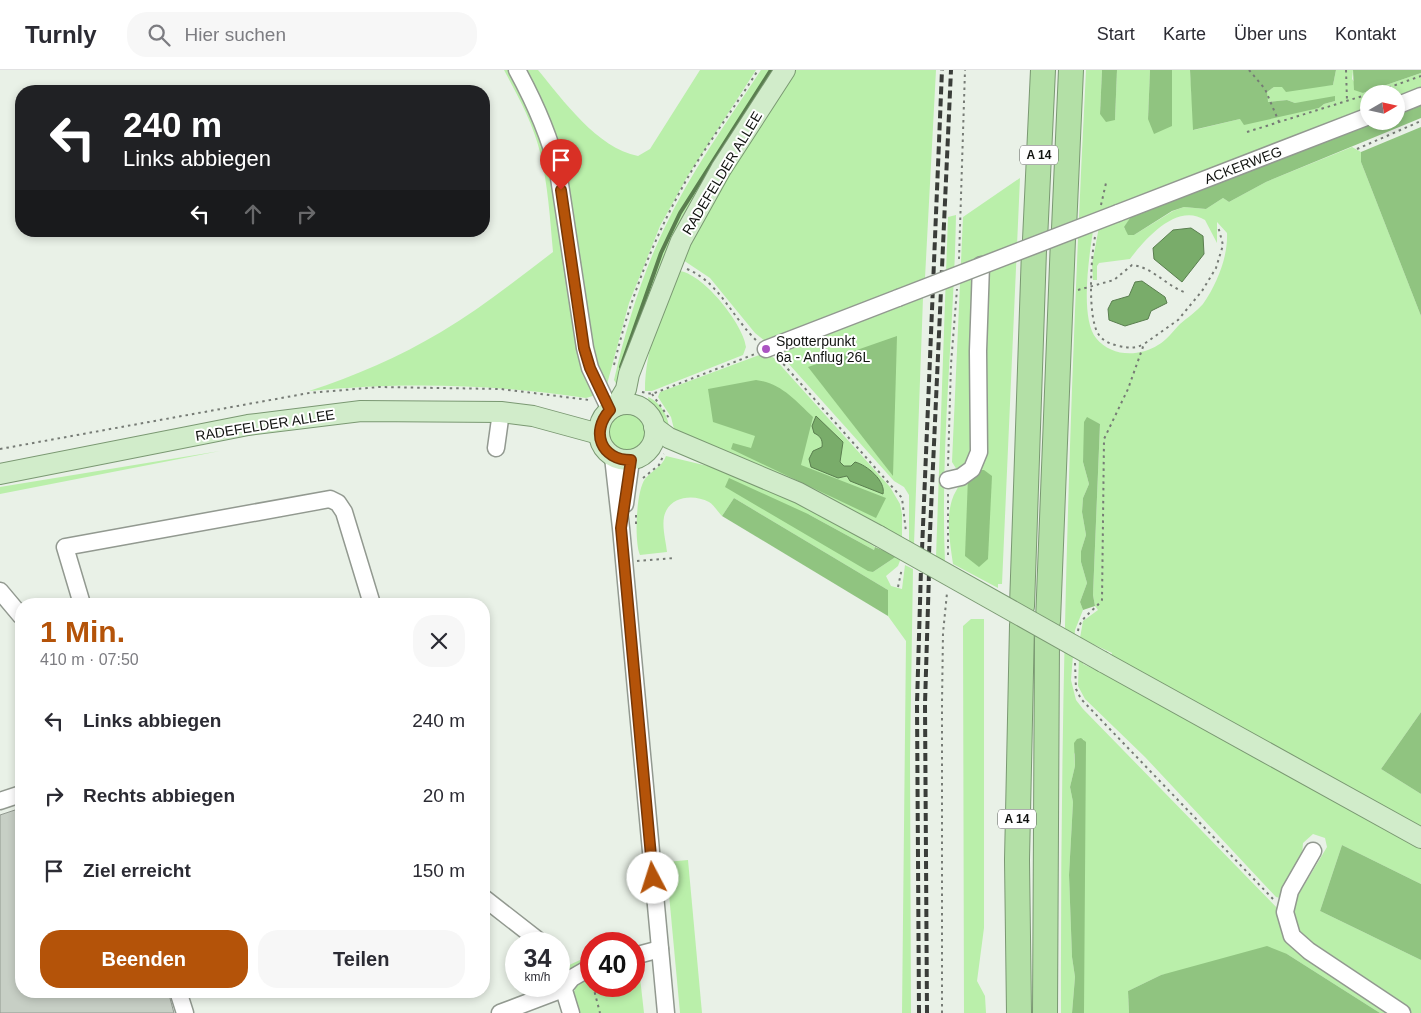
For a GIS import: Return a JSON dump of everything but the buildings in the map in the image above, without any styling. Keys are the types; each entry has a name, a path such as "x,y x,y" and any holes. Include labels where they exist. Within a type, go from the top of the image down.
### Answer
{"highway":[{"name":"A 14","path":"1019,1013 1017,841 1022,615 1035,245 1044,70"},
{"name":"A 14","path":"1045,1013 1045,780 1048,630 1060,290 1071,70"}],"main road":[{"name":"RADEFELDER ALLEE","path":"606,412 626,389 629,374 654,306 681,241 721,168 785,70"},
{"name":"RADEFELDER ALLEE","path":"0,474 248,425 319,416 361,412 501,412 533,416 606,412 637,406 639,374 654,306"},
{"path":"637,406 663,426 669,438 799,494 879,536 1421,838"},
{"path":"606,412 606,451 630,456 666,451 730,465"},
{"path":"630,456 652,445 663,426"}],"street":[{"path":"517,70 541,116 551,142 558,171 584,348 606,412"},
{"path":"1405,102 1421,96"},
{"name":"ACKERWEG","path":"766,349 1360,119"},
{"path":"948,480 961,477 972,469 979,452 978,351 981,265"},
{"path":"496,448 501,412"},
{"path":"630,456 621,528 666,1013"},
{"path":"80,598 65,547 330,499 338,503 344,512 370,598"},
{"path":"0,591 15,609"},
{"path":"0,801 15,796"},
{"path":"1313,851 1290,891 1285,912 1292,936 1303,946 1402,1013"},
{"path":"490,903 528,932"},
{"path":"645,953 660,949"},
{"path":"500,1013 531,997"},
{"path":"566,997 571,1013"},
{"path":"180,998 185,1013"}],"path":[{"path":"959,260 965,70"},
{"path":"1249,70 1266,89 1279,122"},
{"path":"1346,70 1347,101"},
{"path":"1396,85 1421,76"},
{"path":"1247,132 1360,97"},
{"path":"1357,149 1421,121"},
{"path":"1100,209 1106,182"},
{"path":"1095,235 1090,273 1093,321 1099,336 1107,343 1129,348 1144,344 1178,320 1202,291 1216,268 1223,245 1218,226"},
{"path":"1060,290 1082,290 1114,280 1132,265 1144,266 1157,277 1187,293"},
{"path":"703,278 712,285 750,334 777,357 902,498 906,534"},
{"path":"948,558 946,534 951,364 957,286"},
{"path":"1077,638 1079,625 1102,600 1104,440 1128,389 1144,344"},
{"path":"663,426 663,408 652,394 766,349"},
{"path":"542,394 586,401 606,412"},
{"path":"624,562 674,558"},
{"path":"898,587 902,568"},
{"path":"942,1013 942,703 943,633 947,593"},
{"path":"1075,662 1076,689 1081,699 1285,912"},
{"path":"596,997 600,1013"}],"shaded area":[{"path":"504,70 510,70 530,108 545,148 596,395 586,398 482,387 448,386 380,386 309,391 377,365 425,341 484,304 553,252 547,189 540,152 529,120"},
{"path":"525,70 538,70 570,108 595,133 623,151 638,156 650,149 700,70 756,70 687,177 660,226 629,303 606,388 593,357 564,169"},
{"path":"761,70 778,70 617,385 614,380 629,322 641,284 664,229 697,168"},
{"path":"793,70 936,70 925,278 898,292 771,342 765,341 755,333 710,278 683,260 696,224"},
{"path":"1086,70 1102,70 1100,114 1115,120 1117,70 1150,70 1148,119 1172,126 1172,70 1190,70 1194,130 1240,119 1319,108 1324,104 1335,101 1295,103 1287,100 1267,102 1267,92 1274,87 1333,85 1336,70 1353,70 1352,79 1360,89 1360,114 1096,215 1087,278 1088,313 1096,338 1109,349 1117,352 1134,353 1150,349 1164,341 1180,324 1201,307 1217,279 1226,251 1227,233 1217,222 1217,243 1205,220 1194,216 1184,216 1173,219 1163,225 1144,242 1130,259 1099,263 1097,266 1097,280 1093,280 1092,264 1099,227 1132,215 1124,228 1134,235 1173,211 1184,207 1206,209 1223,198 1229,202 1266,182 1352,147 1361,152 1361,162 1421,316 1421,712 1381,769 1421,794 1421,831 1111,656 1112,653 1080,638 1083,621 1098,610 1095,606 1093,595 1100,424 1087,418 1083,462 1089,484 1083,498 1082,512 1086,535 1081,551 1081,562 1087,583 1080,602 1083,610 1075,630 1071,680 1076,700 1083,709 1283,914 1284,923 1394,1013 1380,1013 1287,954 1161,975 1128,991 1129,1013 1084,1013 1084,739 1074,754 1075,766 1070,787 1073,802 1069,875 1072,957 1075,977 1072,1013 1061,1013 1064,659 1075,306"},
{"path":"1102,70 1117,70 1115,120 1106,122 1100,114"},
{"path":"1150,70 1172,70 1172,126 1154,134 1148,119"},
{"path":"1190,70 1336,70 1333,85 1286,92 1282,87 1274,87 1267,92 1268,102 1287,100 1295,103 1335,96 1335,101 1324,104 1319,108 1244,125 1240,119 1193,130"},
{"path":"1353,70 1421,70 1421,73 1386,85 1360,85 1360,92 1354,90"},
{"path":"1421,73 1421,91 1405,97 1405,85 1386,85"},
{"path":"1421,101 1421,118 1405,125 1405,107"},
{"path":"1360,125 1360,130 1392,130 1266,182 1229,202 1223,198 1206,209 1184,207 1172,211 1134,235 1128,235 1124,227 1132,215"},
{"path":"1421,127 1421,316 1361,162 1361,152"},
{"path":"1020,178 1002,584 998,584 998,588 953,564 949,537 949,517 952,499 960,485 974,470 971,464 957,470 952,462 963,217"},
{"path":"956,215 944,476 945,563 936,557 948,217"},
{"path":"1191,228 1203,236 1204,254 1182,282 1154,259 1153,248 1173,230"},
{"path":"677,271 687,273 698,279 720,300 738,326 746,347 743,355 652,391 645,391 651,344"},
{"path":"1142,281 1165,297 1167,303 1151,311 1148,319 1125,326 1109,320 1108,309 1112,301 1129,296 1135,282"},
{"path":"923,298 914,545 909,542 909,495 904,487 894,481 779,353 898,303"},
{"path":"897,336 893,476 808,367"},
{"path":"765,353 774,358 890,487 900,504 902,539 876,522 674,429 671,417 658,397 660,392"},
{"path":"756,380 780,389 813,417 801,465 886,498 876,518 731,449 733,443 751,448 755,436 713,422 708,389"},
{"path":"648,397 653,399 664,412 669,432 649,404"},
{"path":"626,411 638,415 644,421 648,433 644,445 638,451 626,455 614,451 608,445 604,433 608,421 614,415"},
{"path":"816,416 843,442 840,462 844,466 851,466 855,462 870,470 882,484 883,494 850,481 847,476 838,478 811,467 809,459 813,451 822,447 821,440 814,433 812,426"},
{"path":"1087,417 1100,424 1093,595 1095,606 1083,610 1080,602 1087,583 1081,562 1081,551 1086,535 1082,512 1083,498 1089,484 1083,462 1084,422"},
{"path":"220,451 0,494 0,487"},
{"path":"666,456 712,467 746,478 869,538 867,542 875,547 874,550 808,514 873,572 897,556 901,558 898,566 886,576 891,586 902,589 905,565 913,569 910,756 911,1013 902,1013 906,641 888,616 888,590 734,498 722,516 711,503 702,499 688,498 676,501 666,510 664,517 667,552 640,555 637,528 638,505 642,485 645,479 662,463"},
{"path":"974,470 984,470 992,476 988,559 979,567 965,556 968,477"},
{"path":"729,478 808,514 874,550 875,547 897,556 873,572 868,571 725,487"},
{"path":"734,498 888,590 888,616 722,516"},
{"path":"971,619 984,619 984,928 977,981 985,996 986,1013 964,1013 963,626"},
{"path":"1079,657 1083,660 1083,664 1107,675 1421,847 1421,884 1342,845 1320,911 1421,960 1421,1013 1409,1013 1302,940 1293,916 1294,902 1327,847 1325,838 1313,834 1303,843 1302,856 1280,898 1276,897 1145,757 1085,699 1078,686"},
{"path":"1421,712 1421,794 1381,769"},
{"path":"1081,738 1086,742 1084,1013 1072,1013 1075,977 1072,957 1069,875 1073,802 1070,787 1075,766 1074,743 1077,739"},
{"path":"1342,845 1421,884 1421,960 1320,911"},
{"path":"688,860 702,1013 680,1013 666,862"},
{"path":"1267,946 1287,954 1380,1013 1129,1013 1128,991 1161,975"},
{"path":"580,960 580,997 642,997 644,1013 575,1013 569,997 575,990 570,975 570,965"}],"waterway":[{"path":"621,367 661,253 680,213 771,70"}],"railway":[{"path":"922,550 942,70"},
{"path":"929,554 951,70"},
{"path":"919,1013 917,704 921,569"},
{"path":"927,1013 925,704 929,573"}],"place":[{"name":"Spotterpunkt 6a - Anflug 26L","path":"766,349"}],"route":[{"path":"561,190 584,348 590,368 610,410 603,417 600,425 601,443 613,457 631,460 621,528 653,878"}]}
